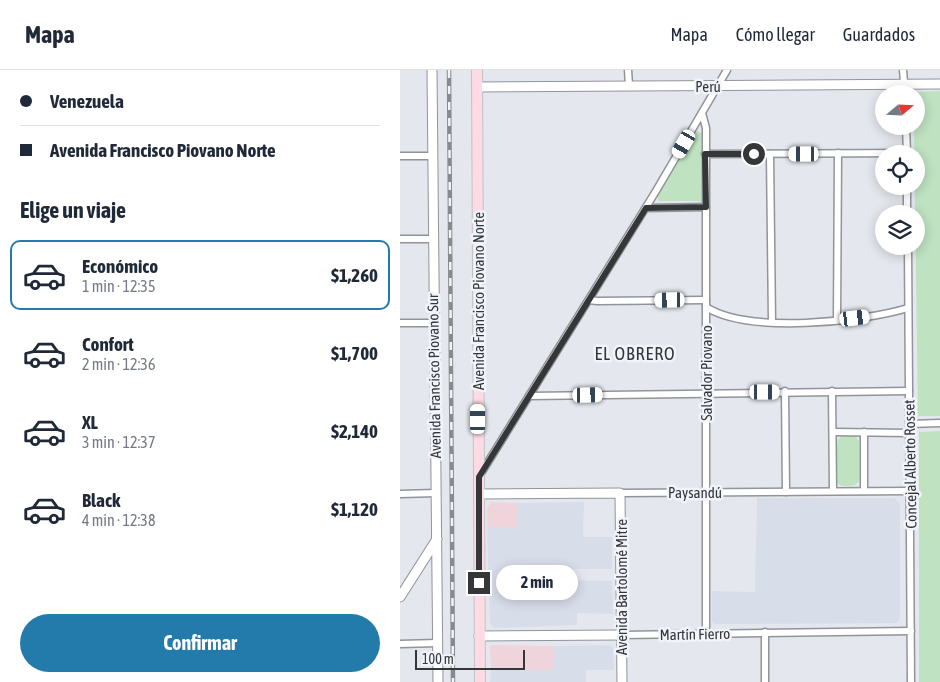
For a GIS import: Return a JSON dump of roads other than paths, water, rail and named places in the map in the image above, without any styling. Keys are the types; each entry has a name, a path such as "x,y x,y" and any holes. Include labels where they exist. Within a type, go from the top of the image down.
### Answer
{"main road":[{"name":"Avenida Francisco Piovano Norte","path":"477,70 480,682"}],"street":[{"name":"Avenida Francisco Piovano Sur","path":"432,70 438,682"},
{"path":"628,70 629,85"},
{"path":"479,477 646,208 727,70"},
{"path":"903,70 905,85"},
{"name":"Perú","path":"925,86 940,84"},
{"name":"Perú","path":"477,86 629,85 875,89"},
{"name":"Salvador Piovano","path":"702,113 706,128 706,633"},
{"path":"837,320 838,153"},
{"path":"705,154 875,153"},
{"path":"770,154 772,322"},
{"path":"400,156 432,156"},
{"path":"646,208 706,207"},
{"path":"400,240 433,239"},
{"name":"Concejal Alberto Rosset","path":"908,255 911,682"},
{"path":"589,300 706,303 736,318 772,322 837,320 883,314 908,308"},
{"path":"400,324 433,323"},
{"path":"832,391 833,491"},
{"path":"529,396 707,392 909,391"},
{"path":"785,392 786,492"},
{"path":"910,424 940,423"},
{"path":"833,432 910,433"},
{"path":"864,432 864,491"},
{"name":"Paysandú","path":"479,494 910,491"},
{"path":"400,494 436,493"},
{"name":"Avenida Bartolomé Mitre","path":"620,493 622,682"},
{"path":"400,598 436,539"},
{"name":"Martín Fierro","path":"480,636 911,631"},
{"path":"765,632 765,682"},
{"path":"400,644 438,643"}],"railway":[{"path":"449,70 453,682"}],"district":[{"name":"EL OBRERO","path":"635,353"}]}
